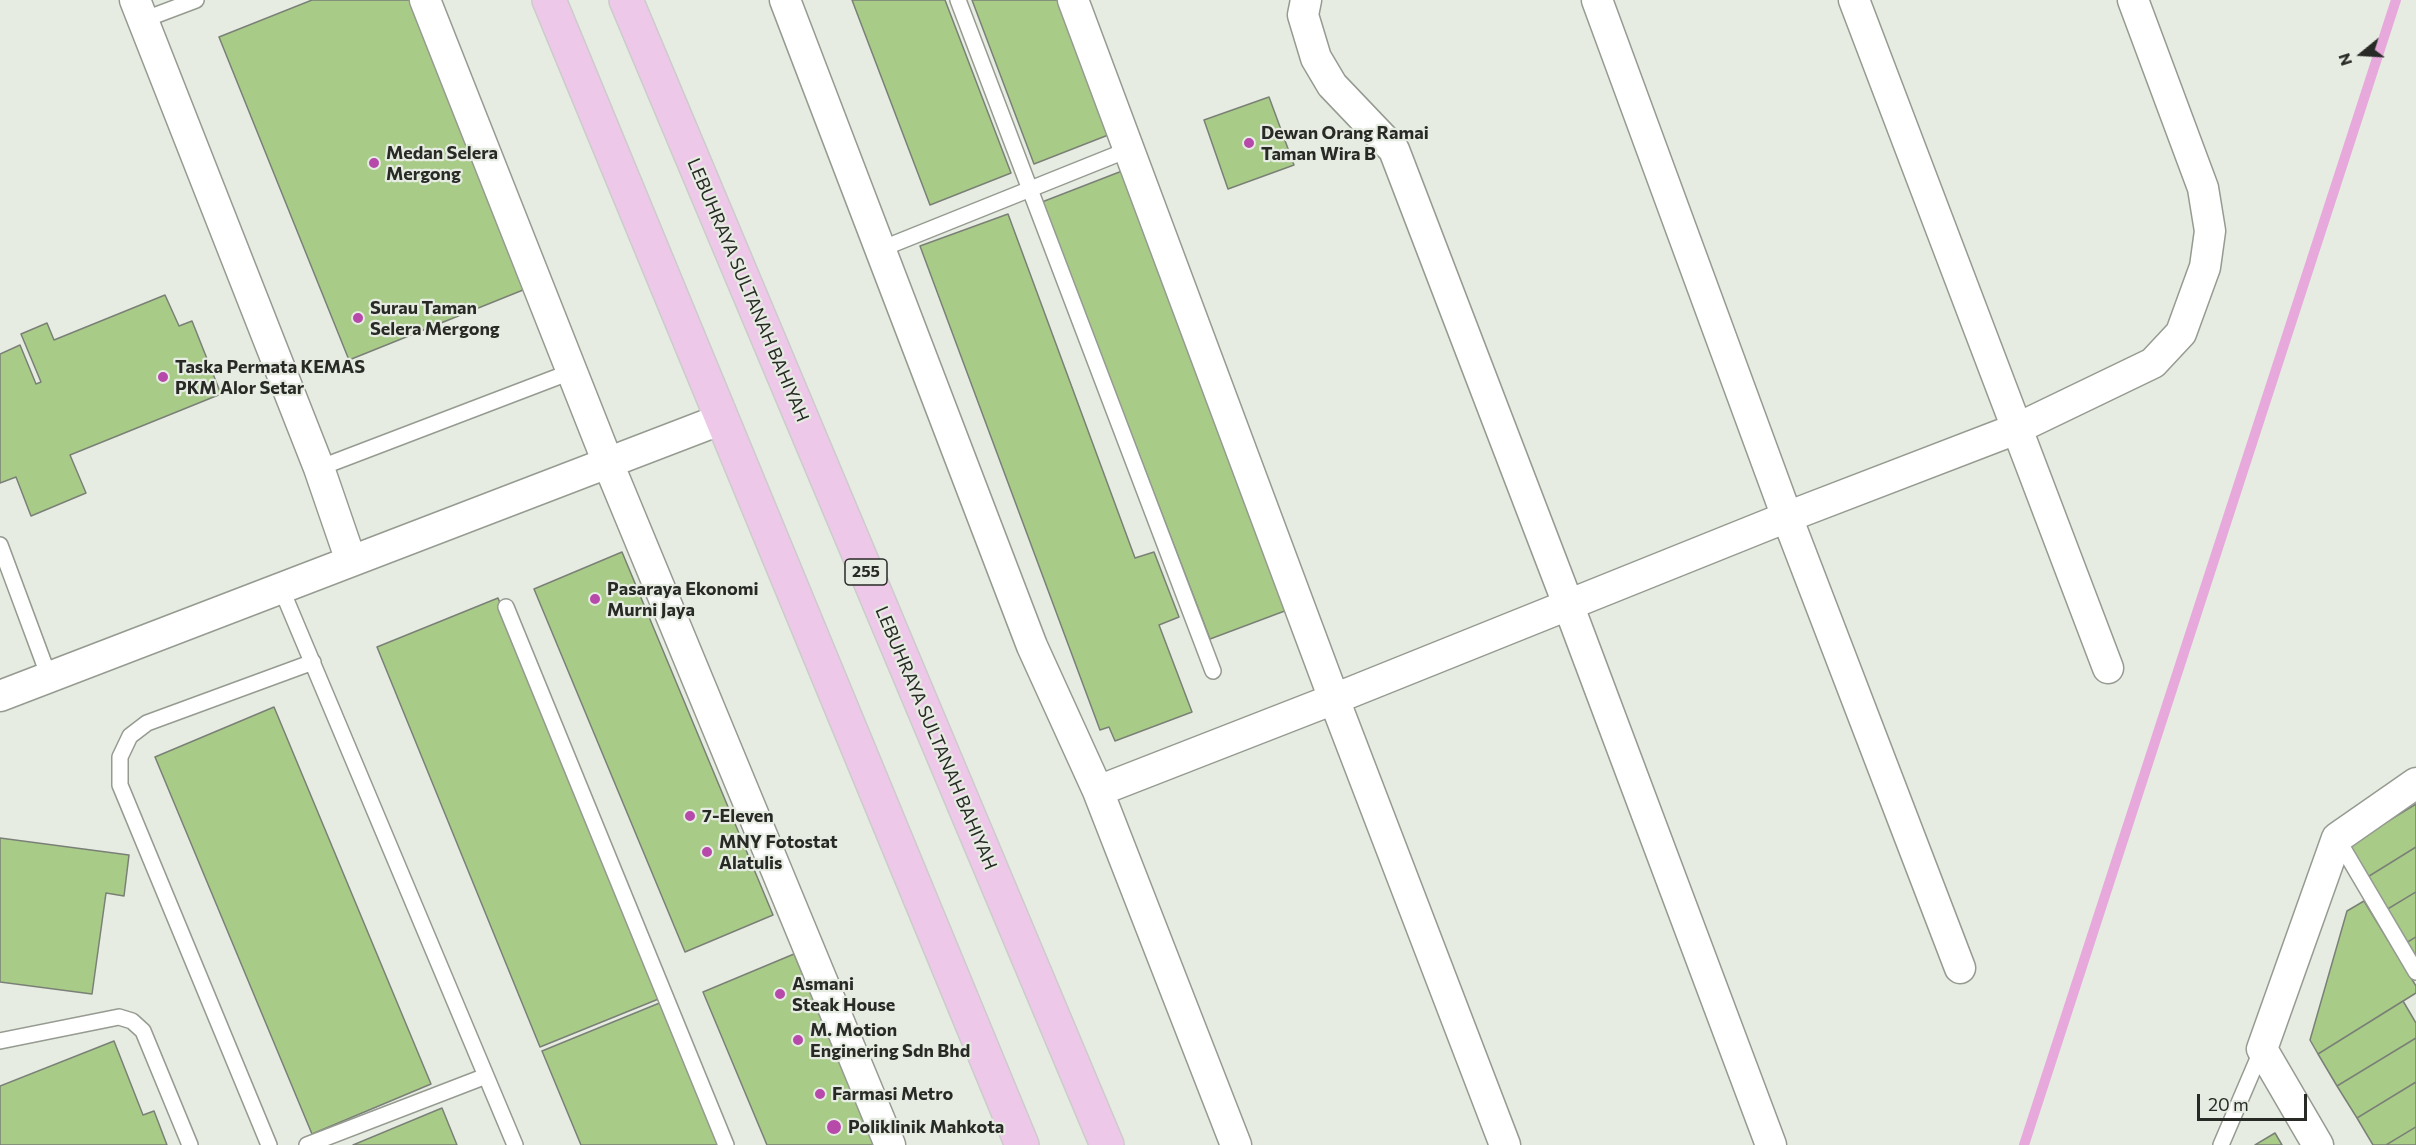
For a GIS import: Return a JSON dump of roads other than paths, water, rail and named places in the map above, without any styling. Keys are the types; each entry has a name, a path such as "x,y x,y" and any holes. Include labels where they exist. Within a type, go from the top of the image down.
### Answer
{"main road":[{"path":"549,0 1022,1145"},
{"name":"LEBUHRAYA SULTANAH BAHIYAH","path":"626,0 1107,1145"}],"street":[{"path":"425,0 608,463 890,1145"},
{"path":"785,0 1032,646 1098,790 1236,1145"},
{"path":"1073,0 1334,699 1505,1145"},
{"path":"1306,0 1303,15 1316,58 1332,85 1394,150 1568,604 1771,1145"},
{"path":"1597,0 1787,517 1960,968"},
{"path":"1854,0 2108,668"},
{"path":"1098,790 1334,699 1787,517 2016,429 2153,363 2181,333 2205,267 2210,231 2203,188 2133,0"},
{"path":"139,10 319,468 351,561"},
{"path":"0,696 722,419"},
{"path":"2318,1145 2262,1050 2337,838 2416,783"}],"lane":[{"path":"139,10 196,0"},
{"path":"958,0 1213,671"},
{"path":"881,249 1130,149"},
{"path":"319,468 573,371"},
{"path":"0,545 49,677"},
{"path":"281,588 515,1145"},
{"path":"506,607 726,1145"},
{"path":"269,1145 120,785 120,757 130,736 147,723 313,662"},
{"path":"2337,838 2416,972"},
{"path":"0,1041 119,1017 132,1021 143,1031 190,1145"},
{"path":"2221,1145 2262,1050"},
{"path":"307,1145 486,1076"}],"waterway":[{"path":"2024,1145 2396,0"}],"place":[{"name":"Dewan Orang Ramai Taman Wira B","path":"1249,143"},
{"name":"Medan Selera Mergong","path":"374,163"},
{"name":"Surau Taman Selera Mergong","path":"358,318"},
{"name":"Taska Permata KEMAS PKM Alor Setar","path":"163,377"},
{"name":"Pasaraya Ekonomi Murni Jaya","path":"595,599"},
{"name":"7-Eleven","path":"690,816"},
{"name":"MNY Fotostat Alatulis","path":"707,852"},
{"name":"Asmani Steak House","path":"780,994"},
{"name":"M. Motion Enginering Sdn Bhd","path":"798,1040"},
{"name":"Farmasi Metro","path":"820,1094"},
{"name":"Poliklinik Mahkota","path":"834,1127"}]}
